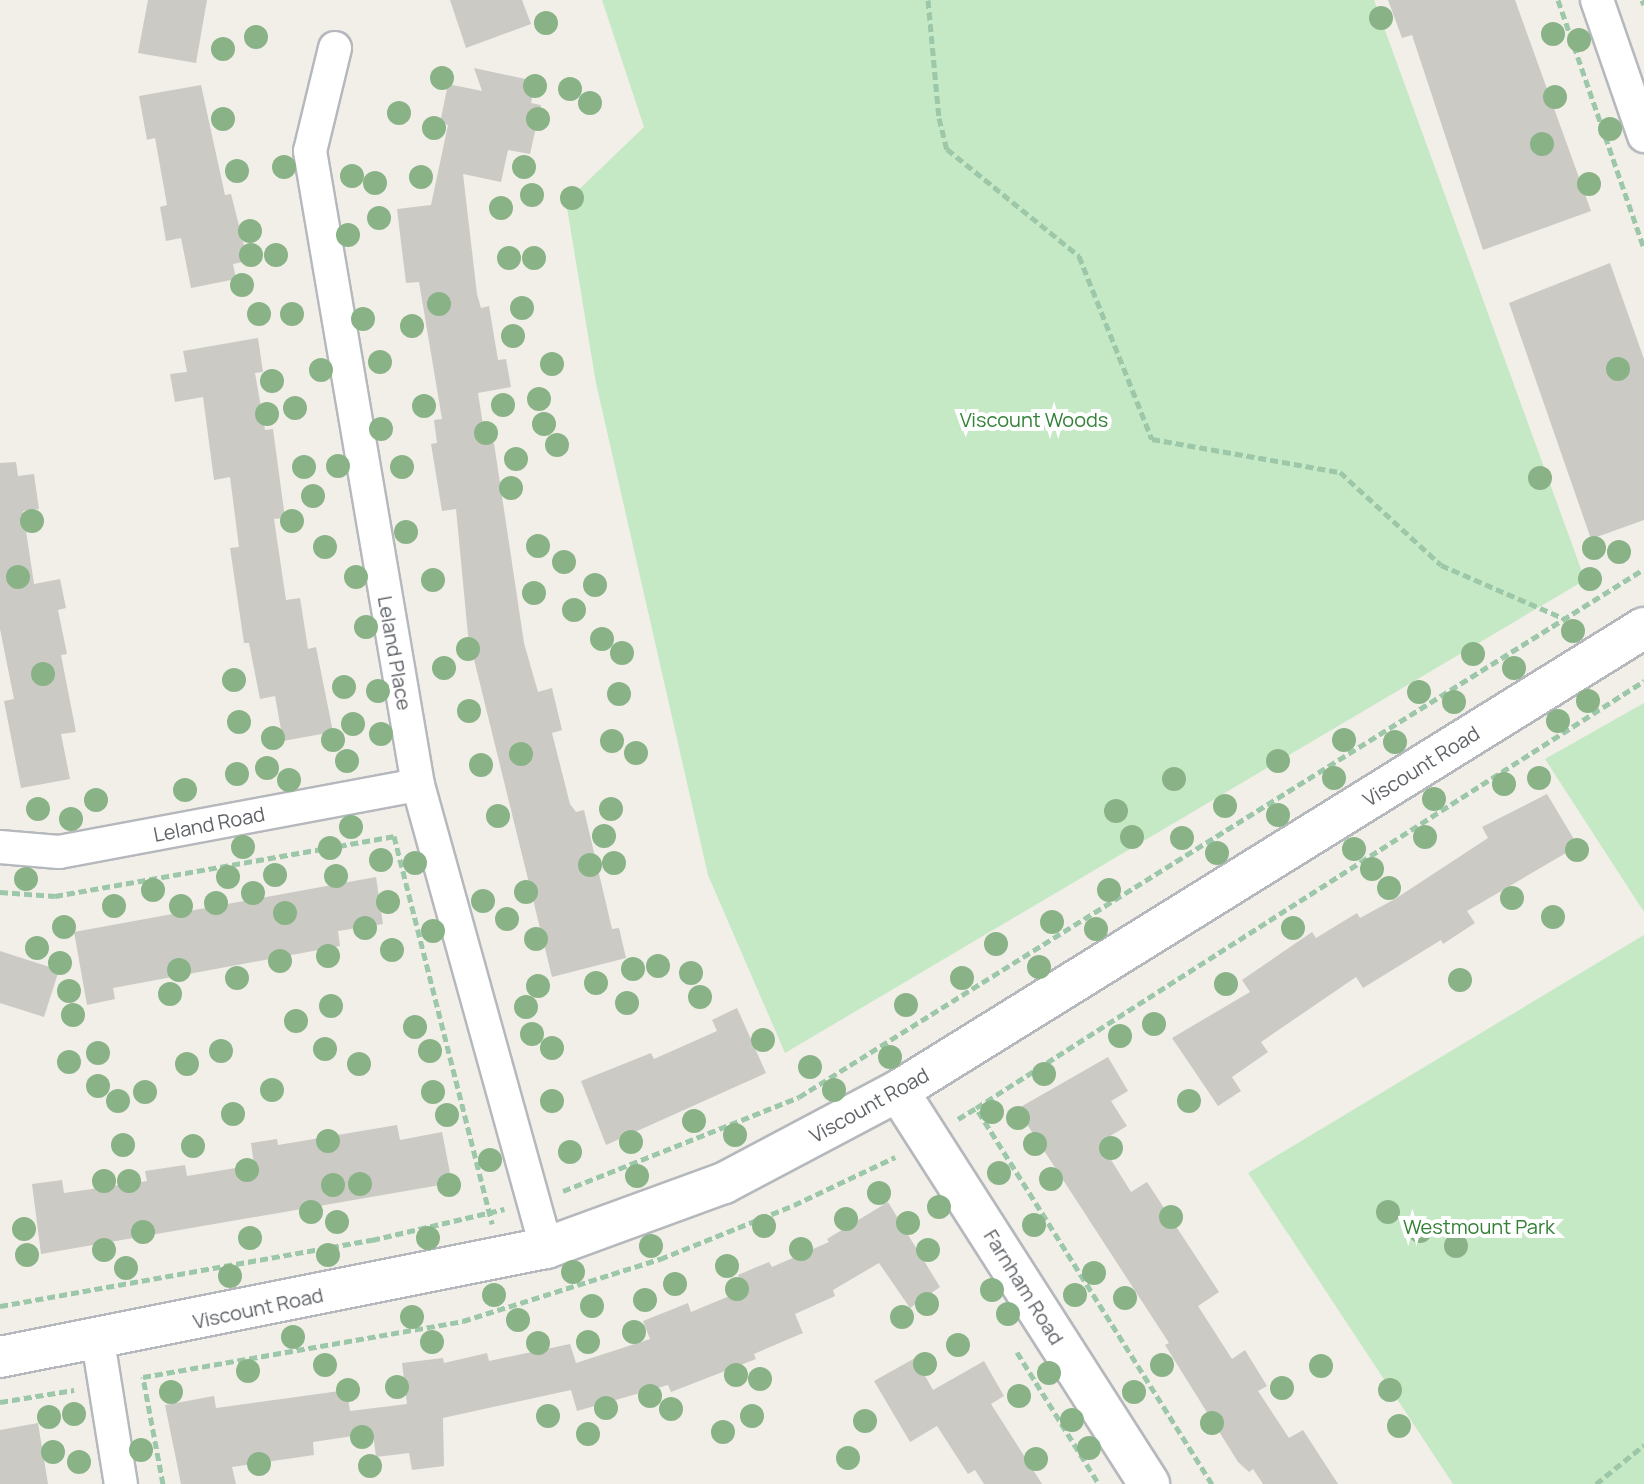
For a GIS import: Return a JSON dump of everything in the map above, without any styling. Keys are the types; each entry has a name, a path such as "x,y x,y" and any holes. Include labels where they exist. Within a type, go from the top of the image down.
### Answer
{"street":[{"path":"1597,0 1644,136"},
{"name":"Leland Place","path":"335,48 310,151 418,785 546,1248"},
{"name":"Viscount Road","path":"0,1357 98,1341 546,1248 724,1183 898,1091 1644,628"},
{"name":"Leland Road","path":"0,847 59,852 418,785"},
{"name":"Farnham Road","path":"898,1091 1149,1484"},
{"path":"98,1341 121,1484"}],"path":[{"path":"928,0 939,118 947,149 1079,256 1152,439 1340,472 1441,565 1563,618"},
{"path":"1558,0 1644,249"},
{"path":"557,1194 799,1097 1405,723 1563,618 1644,569"},
{"path":"1212,1484 976,1108 1644,681"},
{"path":"0,892 55,896 394,836 490,1213 372,1240 0,1306"},
{"path":"163,1484 143,1377 463,1321 660,1259 794,1205 894,1155 902,1168"},
{"path":"1009,1339 1099,1484"},
{"path":"0,1402 71,1390"},
{"path":"1596,1484 1644,1445"}],"green space":[{"name":"Viscount Woods","path":"602,0 1374,0 1585,580 785,1053 708,875 596,383 566,202 644,127"},
{"path":"1644,703 1644,912 1545,759"},
{"name":"Westmount Park","path":"1644,935 1644,1484 1453,1484 1248,1173"}],"building":[{"path":"148,0 207,0 196,63 138,53"},
{"path":"450,0 522,0 531,24 466,48"},
{"path":"1388,0 1515,0 1591,211 1483,250 1412,35 1402,38"},
{"path":"474,68 535,81 531,103 541,105 530,154 508,150 501,182 463,174 477,294 481,308 489,306 498,360 506,359 511,387 478,393 486,444 494,443 524,643 538,692 552,688 562,730 552,733 570,804 576,812 584,810 612,929 619,928 626,958 552,977 468,635 456,509 442,511 431,444 437,443 434,420 442,419 419,282 406,283 397,209 431,205 448,125 440,123 448,84 482,91"},
{"path":"201,85 225,195 231,194 248,261 233,264 236,279 191,288 181,238 166,241 160,207 167,205 155,138 147,140 139,96"},
{"path":"1610,263 1644,359 1644,520 1591,539 1509,303"},
{"path":"258,338 263,372 255,373 265,430 273,429 285,518 274,519 286,600 300,598 308,649 316,647 333,732 283,741 275,696 260,699 249,643 244,643 230,548 239,547 230,477 214,480 203,397 175,402 170,374 187,372 183,351"},
{"path":"16,462 18,476 34,474 39,509 23,511 34,584 60,579 66,608 58,610 67,654 61,655 76,732 61,734 70,779 21,788 4,701 14,699 0,629 0,463"},
{"path":"1547,794 1578,846 1467,911 1475,923 1443,944 1441,940 1363,988 1356,977 1261,1042 1268,1052 1232,1077 1241,1091 1218,1106 1172,1038 1250,992 1242,980 1312,932 1316,938 1357,913 1360,918 1395,899 1488,838 1482,827"},
{"path":"376,877 383,924 338,931 340,946 113,988 115,999 87,1005 74,932"},
{"path":"0,951 59,970 44,1017 0,1003"},
{"path":"737,1008 766,1073 606,1145 581,1081 651,1053 654,1059 717,1031 712,1020"},
{"path":"1108,1057 1128,1091 1111,1101 1127,1126 1100,1142 1131,1192 1147,1182 1219,1292 1198,1306 1232,1359 1245,1350 1267,1386 1258,1391 1289,1438 1303,1430 1338,1484 1263,1484 1253,1469 1249,1472 1238,1462 1165,1345 1169,1343 1017,1109"},
{"path":"397,1125 400,1140 442,1132 452,1183 41,1254 32,1184 62,1180 64,1193 147,1181 145,1171 185,1165 187,1176 254,1165 251,1143 277,1139 278,1145"},
{"path":"888,1202 940,1287 910,1308 879,1263 833,1290 835,1296 795,1314 803,1333 754,1354 756,1359 671,1392 668,1385 577,1411 571,1390 443,1418 444,1466 412,1470 409,1453 376,1457 373,1433 313,1442 314,1455 232,1467 236,1484 181,1484 165,1405 214,1396 216,1408 347,1390 350,1411 407,1404 402,1363 443,1358 444,1363 487,1353 489,1361 570,1344 576,1363 650,1339 643,1321 688,1303 691,1312 744,1290 738,1275 769,1262 772,1267 829,1242 827,1239"},
{"path":"915,1358 933,1390 984,1361 1004,1396 991,1404 1042,1484 984,1484 975,1470 968,1474 937,1426 910,1442 874,1381"},
{"path":"38,1423 48,1484 0,1484 0,1430"}]}
